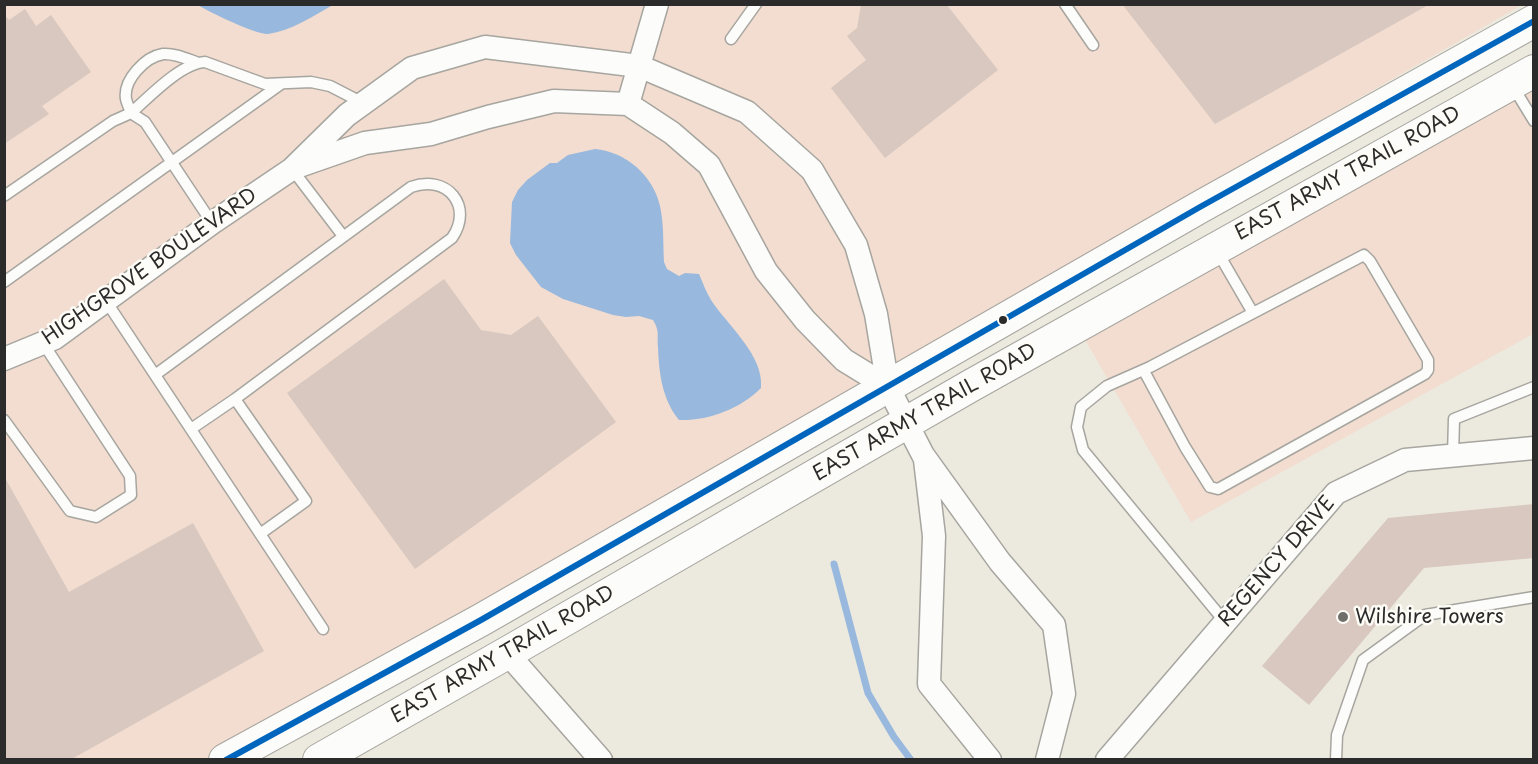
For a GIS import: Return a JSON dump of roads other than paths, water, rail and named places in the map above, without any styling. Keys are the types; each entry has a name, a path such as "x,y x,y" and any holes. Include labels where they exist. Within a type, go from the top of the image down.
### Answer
{"main road":[{"name":"EAST ARMY TRAIL ROAD","path":"225,759 481,620 1200,207 1533,21"},
{"name":"EAST ARMY TRAIL ROAD","path":"318,759 1215,248 1522,77"}],"street":[{"path":"657,4 628,104 672,133 709,165 766,271 805,320 844,360 888,387"},
{"name":"HIGHGROVE BOULEVARD","path":"4,359 55,338 212,223 292,169 347,115 412,68 485,46 639,66"},
{"path":"639,66 747,112 812,170 856,244 876,314 888,387 925,459 1000,562 1054,625 1064,694 1047,759"},
{"name":"HIGHGROVE BOULEVARD","path":"292,169 365,142 431,134 554,101 628,104"},
{"name":"REGENCY DRIVE","path":"1107,759 1336,493 1405,460 1533,448"},
{"path":"925,459 934,536 929,684 990,759"},
{"path":"507,653 601,759"}],"lane":[{"path":"731,39 756,4"},
{"path":"1065,4 1093,45"},
{"path":"212,223 145,122 131,113 126,98 127,89 139,68 149,59 162,54 173,54 196,62 205,62 265,84 311,82 330,86 363,103"},
{"path":"4,196 113,121 131,113 176,75 196,62"},
{"path":"1522,77 1533,121"},
{"path":"4,282 281,84"},
{"path":"292,169 343,236"},
{"path":"154,375 411,187 420,183 431,183 450,191 456,199 460,209 458,230 452,238 236,399 191,429"},
{"path":"1215,248 1253,313"},
{"path":"1144,370 1185,447 1210,487 1218,489 1425,374 1428,370 1428,360 1370,261 1364,255 1144,370 1107,386 1081,407 1077,427 1083,450 1225,622"},
{"path":"106,301 323,629"},
{"path":"4,420 70,511 96,518 131,495 130,476 43,343"},
{"path":"1453,456 1454,419 1533,387"},
{"path":"236,399 306,501 260,534"},
{"path":"1336,759 1337,735 1363,660 1425,615 1533,597"}],"water":[{"path":"198,5 333,5 293,26 268,34 222,18"},
{"path":"595,149 627,160 645,175 660,206 664,262 667,269 679,276 685,273 699,274 711,300 744,341 757,364 761,388 733,408 712,416 679,420 673,412 662,385 657,330 653,320 639,316 613,315 563,299 541,287 516,255 510,243 512,202 518,190 527,180 550,163 557,163 568,155"}],"waterway":[{"path":"834,564 868,693 894,737 911,760"}],"place":[{"name":"Wilshire Towers","path":"1343,617"}]}
